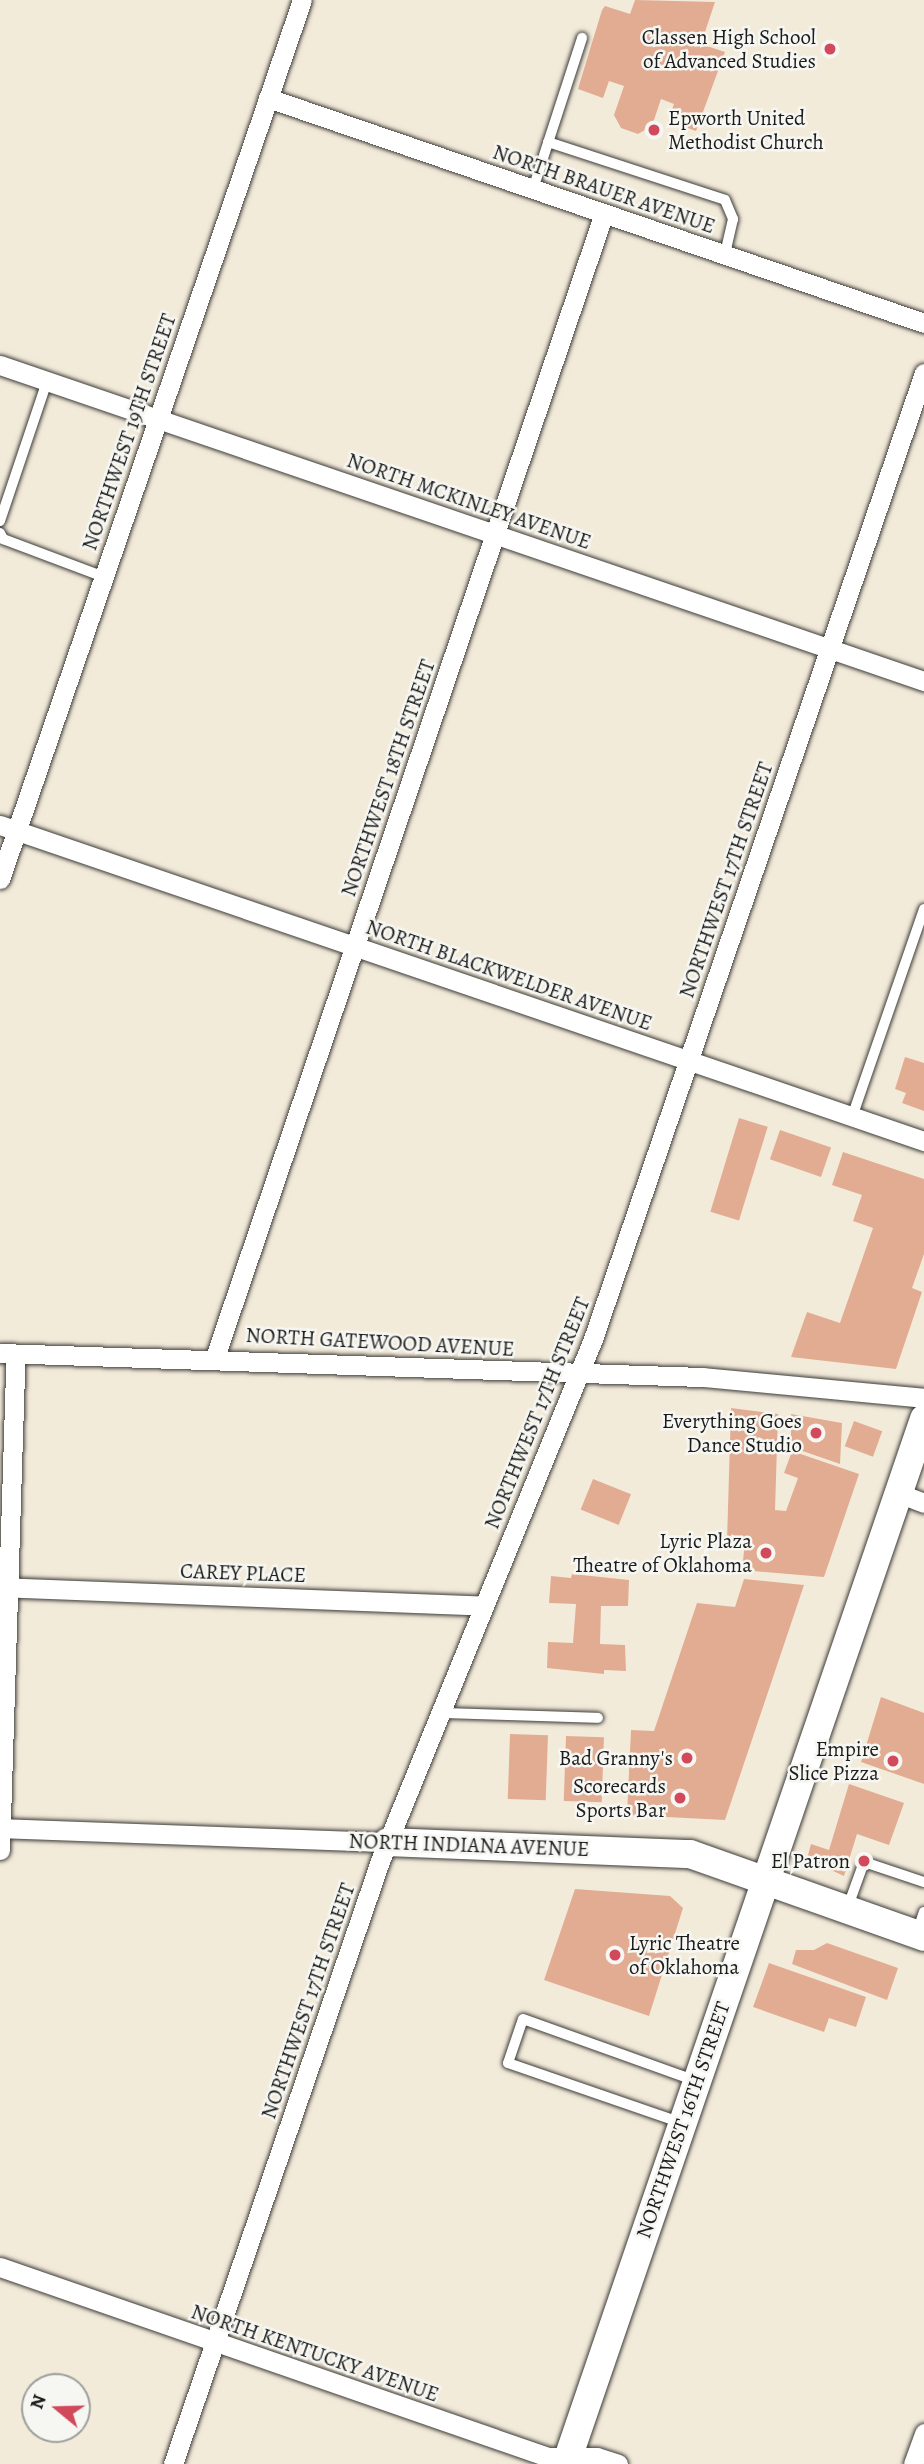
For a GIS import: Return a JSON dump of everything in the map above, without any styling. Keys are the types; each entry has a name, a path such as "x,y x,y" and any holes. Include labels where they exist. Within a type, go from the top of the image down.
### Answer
{"street":[{"name":"NORTHWEST 19TH STREET","path":"0,879 8,828 104,577 302,0"},
{"name":"NORTH BRAUER AVENUE","path":"268,98 924,323"},
{"name":"NORTHWEST 18TH STREET","path":"215,1357 604,213"},
{"name":"NORTH MCKINLEY AVENUE","path":"0,365 924,681"},
{"name":"NORTHWEST 17TH STREET","path":"173,2464 388,1842 578,1373 924,373"},
{"name":"NORTH BLACKWELDER AVENUE","path":"8,828 924,1141"},
{"name":"NORTH GATEWOOD AVENUE","path":"8,1353 215,1357 765,1381 924,1398"},
{"path":"0,1850 8,1353"},
{"name":"NORTHWEST 16TH STREET","path":"568,2459 766,1881 911,1498 924,1419"},
{"name":"CAREY PLACE","path":"4,1587 484,1606"},
{"name":"NORTH INDIANA AVENUE","path":"1,1828 690,1854 846,1909 921,1927"},
{"name":"NORTH KENTUCKY AVENUE","path":"0,2267 214,2344 548,2457 618,2464"},
{"path":"913,2464 924,2433"}],"lane":[{"path":"533,189 582,38"},
{"path":"548,142 725,200 733,219 725,254"},
{"path":"0,521 47,381"},
{"path":"0,533 3,539 104,577"},
{"path":"852,1117 924,909"},
{"path":"441,1713 598,1718"},
{"path":"846,1909 864,1862 924,1882"},
{"path":"682,2123 508,2063 523,2018 697,2081"}],"building":[{"path":"635,0 715,2 701,44 725,52 696,131 668,121 674,104 661,99 652,126 638,134 621,128 614,115 624,86 609,81 603,98 578,89 602,10 605,6 630,14"},
{"path":"905,1057 924,1063 924,1111 902,1103 906,1093 895,1089"},
{"path":"739,1118 768,1127 739,1220 710,1212"},
{"path":"780,1130 831,1148 821,1177 770,1159"},
{"path":"843,1152 924,1179 924,1254 912,1288 922,1292 896,1369 791,1357 807,1312 840,1323 873,1228 853,1221 862,1195 832,1185"},
{"name":"Lyric Plaza Theatre of Oklahoma","path":"731,1408 778,1414 775,1510 786,1511 798,1478 784,1473 792,1451 859,1474 824,1577 742,1570 745,1542 727,1541"},
{"name":"Everything Goes Dance Studio","path":"791,1414 842,1423 840,1464 791,1447"},
{"path":"854,1421 882,1431 873,1457 845,1446"},
{"path":"593,1479 631,1494 619,1525 581,1510"},
{"path":"572,1574 629,1580 628,1606 601,1606 600,1644 625,1645 626,1671 604,1670 604,1674 547,1668 548,1642 573,1643 576,1604 549,1603 551,1576 571,1578"},
{"path":"744,1579 804,1585 725,1820 627,1815 631,1730 654,1731 697,1603 735,1607"},
{"path":"881,1697 924,1713 924,1784 861,1762"},
{"path":"510,1734 548,1735 546,1800 508,1799"},
{"path":"566,1736 604,1737 602,1802 564,1801"},
{"path":"849,1784 904,1803 889,1845 857,1834 844,1876 807,1859 811,1844 829,1850"},
{"path":"575,1889 670,1896 683,1908 649,2016 544,1980"},
{"path":"827,1943 898,1968 887,2000 792,1964 796,1950 814,1950"},
{"path":"769,1963 866,1997 856,2027 829,2018 824,2032 753,2007"}],"place":[{"name":"Classen High School of Advanced Studies","path":"830,49"},
{"name":"Epworth United Methodist Church","path":"654,130"},
{"name":"Everything Goes Dance Studio","path":"816,1433"},
{"name":"Lyric Plaza Theatre of Oklahoma","path":"766,1553"},
{"name":"Bad Granny's","path":"687,1758"},
{"name":"Empire Slice Pizza","path":"893,1761"},
{"name":"Scorecards Sports Bar","path":"680,1798"},
{"name":"El Patron","path":"864,1861"},
{"name":"Lyric Theatre of Oklahoma","path":"615,1955"}]}
